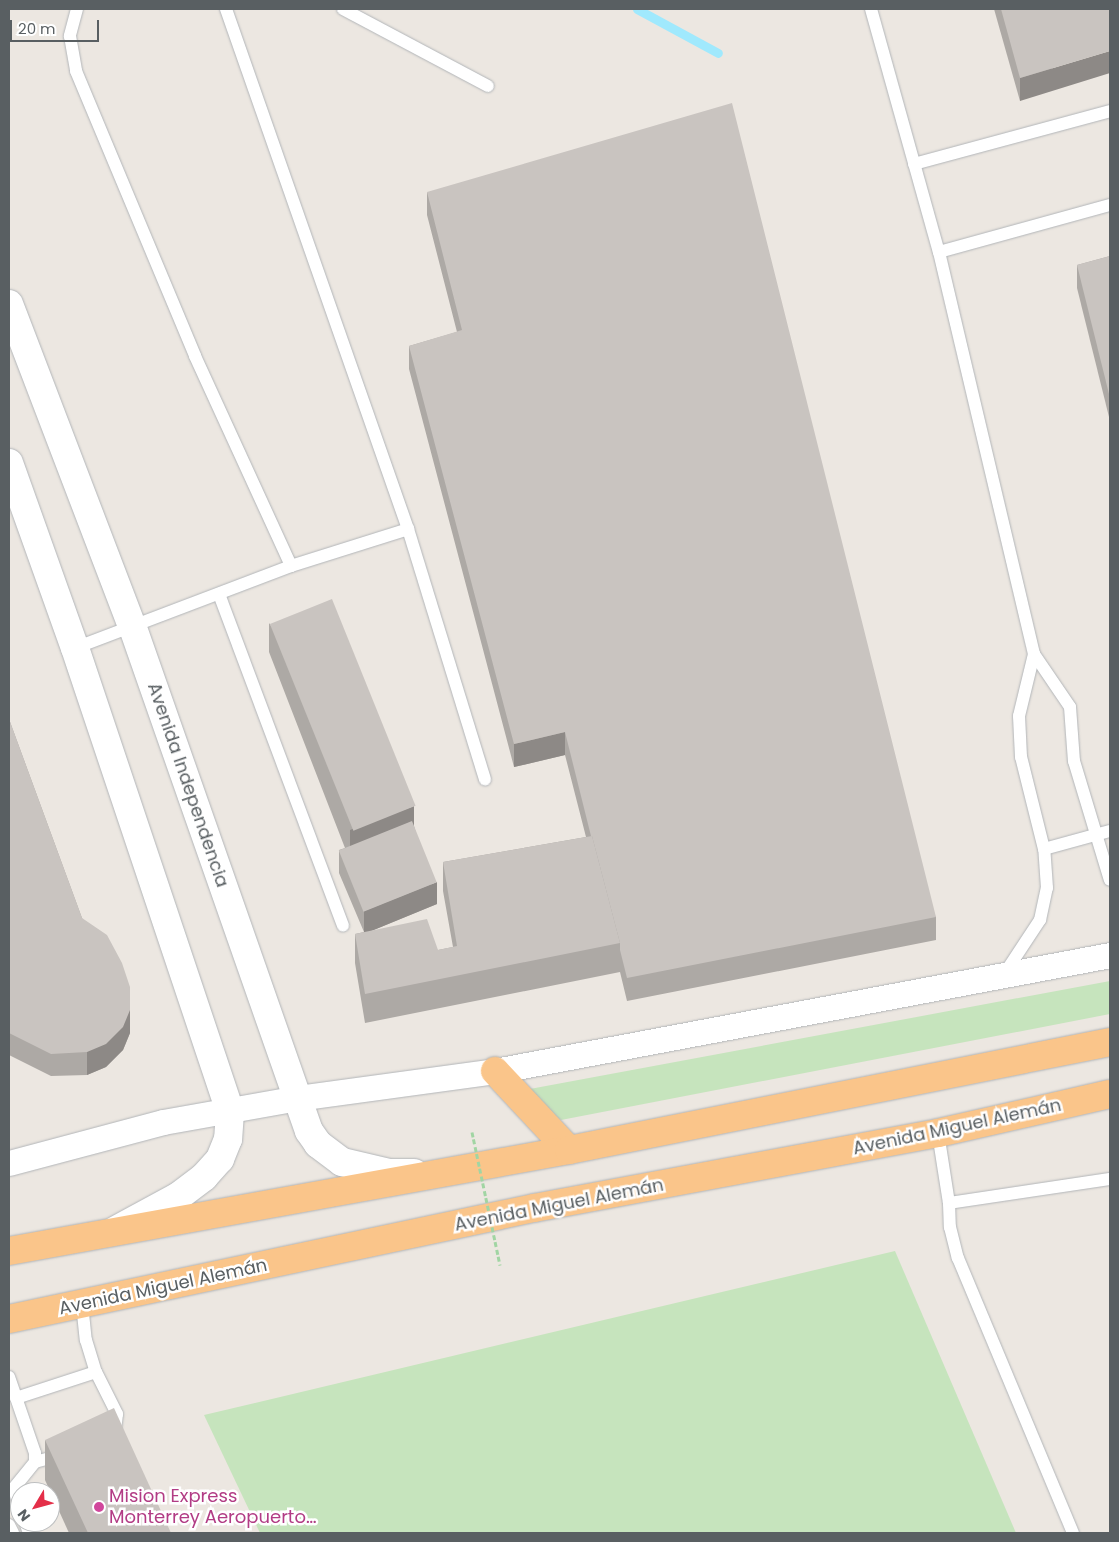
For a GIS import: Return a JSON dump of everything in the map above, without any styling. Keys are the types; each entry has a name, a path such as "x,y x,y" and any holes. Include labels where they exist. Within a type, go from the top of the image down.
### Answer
{"highway":[{"path":"9,1251 569,1150 1110,1042"},
{"path":"495,1071 569,1150"},
{"name":"Avenida Miguel Alemán","path":"9,1319 534,1208 938,1133 1110,1094"}],"street":[{"name":"Avenida Independencia","path":"9,304 133,628 309,1131 318,1144 342,1162 389,1173 443,1173"},
{"path":"9,463 75,648 230,1112 228,1139 220,1159 204,1177 177,1196 110,1233"},
{"path":"9,1163 163,1122 230,1112 298,1098 495,1071 1110,955"}],"lane":[{"path":"77,9 70,36 76,71 195,356 291,566"},
{"path":"226,9 408,529 485,779"},
{"path":"343,9 488,86"},
{"path":"871,9 939,252 1034,654 1070,707 1074,761 1110,880"},
{"path":"914,164 1110,111"},
{"path":"939,252 1110,205"},
{"path":"75,648 133,628 291,566 408,529"},
{"path":"219,594 343,926"},
{"path":"1004,975 1040,920 1047,888 1044,849 1021,757 1019,716 1034,654"},
{"path":"1044,849 1110,831"},
{"path":"938,1133 950,1203 950,1227 958,1258 1073,1533"},
{"path":"950,1203 1110,1179"},
{"path":"82,1304 86,1340 96,1372 117,1414 118,1425 107,1439"},
{"path":"16,1398 96,1372"},
{"path":"9,1377 35,1462"},
{"path":"19,1482 35,1462 73,1451"},
{"path":"9,1525 12,1533"}],"path":[{"path":"472,1132 500,1265"}],"green space":[{"path":"1110,981 1110,1014 561,1120 519,1091"},
{"path":"895,1251 1016,1533 260,1533 204,1415"}],"building":[{"path":"1001,9 1110,9 1110,51 1020,78"},
{"path":"732,103 936,917 627,978 620,943 565,732 514,744 409,346 462,330 427,192"},
{"path":"1110,256 1110,398 1077,265"},
{"path":"332,599 416,806 353,831 270,624"},
{"path":"9,719 82,918 107,935 122,963 130,987 130,1010 123,1027 106,1044 87,1052 51,1054 9,1033"},
{"path":"412,821 437,882 363,912 339,851"},
{"path":"592,836 620,943 365,994 355,934 427,919 438,950 457,946 443,862"},
{"path":"114,1408 171,1533 88,1533 45,1440"}],"waterway":[{"path":"637,9 718,53"}],"place":[{"name":"Mision Express Monterrey Aeropuerto…","path":"99,1507"}]}
